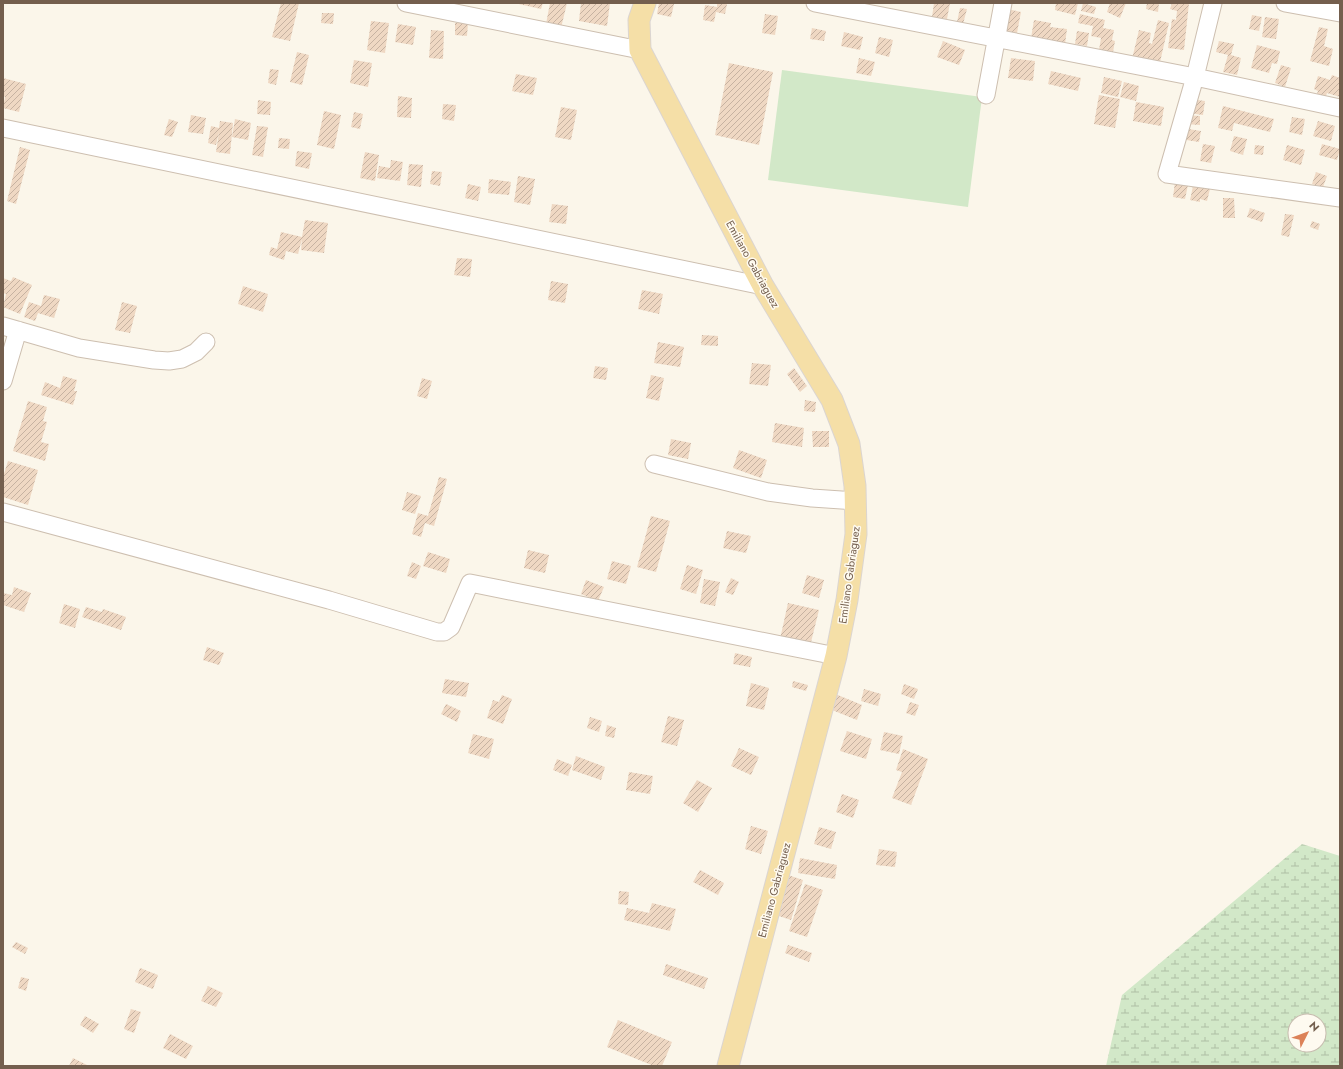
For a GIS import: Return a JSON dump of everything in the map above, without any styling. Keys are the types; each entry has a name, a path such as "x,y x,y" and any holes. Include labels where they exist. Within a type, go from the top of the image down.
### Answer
{"main road":[{"name":"Emiliano Gabriaguez","path":"645,3 639,20 640,50 763,286 832,400 849,444 856,501 856,534 847,600 836,656 728,1066"}],"street":[{"path":"406,3 640,50"},
{"path":"816,3 1195,77 1340,108"},
{"path":"986,95 1003,3"},
{"path":"1213,3 1195,77 1167,174 1340,197"},
{"path":"1285,3 1340,13"},
{"path":"3,128 763,286"},
{"path":"3,381 11,328 79,348 154,360 170,361 182,359 196,352 206,342"},
{"path":"654,464 768,492 812,498 856,501"},
{"path":"3,512 330,600 437,632 444,632 451,627 470,583 836,656"}],"green space":[{"path":"782,70 982,97 968,207 768,180"},
{"path":"1302,844 1340,856 1340,1066 1106,1066 1122,995"}],"building":[{"path":"281,3 299,3 290,41 272,37"},
{"path":"514,3 543,3 541,9"},
{"path":"550,3 567,3 561,28 546,24"},
{"path":"581,3 610,3 607,26 579,21"},
{"path":"659,3 674,4 671,17 657,14"},
{"path":"717,3 727,4 725,14 716,12 714,22 703,20 705,5 717,7"},
{"path":"934,3 950,3 947,19 932,17"},
{"path":"1056,3 1078,3 1075,15 1055,10"},
{"path":"1083,3 1096,7 1094,14 1081,11"},
{"path":"1110,3 1126,3 1120,18 1107,12"},
{"path":"1147,3 1159,3 1158,12 1146,9"},
{"path":"1172,3 1189,3 1184,50 1168,48 1172,19 1176,20 1177,11 1170,9"},
{"path":"960,8 967,9 963,24 957,22"},
{"path":"1007,9 1021,12 1017,33 1003,30"},
{"path":"322,13 334,13 333,24 321,23"},
{"path":"765,14 778,16 775,35 762,33"},
{"path":"1080,14 1105,20 1103,28 1114,30 1112,40 1115,41 1113,52 1099,50 1101,38 1091,36 1093,26 1078,23"},
{"path":"1252,15 1262,17 1259,31 1249,29"},
{"path":"1265,17 1279,19 1276,39 1262,37"},
{"path":"1034,20 1051,23 1050,27 1067,29 1065,44 1031,38"},
{"path":"1158,20 1169,23 1160,62 1132,59 1139,30 1151,33 1149,43 1152,44"},
{"path":"371,21 389,23 385,53 367,50"},
{"path":"455,23 468,23 467,36 455,35"},
{"path":"398,24 416,27 413,45 395,42"},
{"path":"1319,27 1328,29 1324,46 1333,49 1329,66 1310,61"},
{"path":"812,28 826,31 824,41 810,39"},
{"path":"431,30 444,31 443,59 429,58"},
{"path":"1077,31 1089,33 1087,46 1075,44"},
{"path":"844,32 863,37 860,50 841,46"},
{"path":"879,37 893,40 889,57 875,53"},
{"path":"943,41 965,50 959,65 937,57"},
{"path":"1219,41 1234,44 1231,55 1241,58 1237,75 1223,72 1228,55 1216,52"},
{"path":"1257,45 1280,51 1277,64 1272,63 1269,73 1251,68"},
{"path":"297,52 309,55 302,85 290,82"},
{"path":"859,58 875,62 871,76 856,73"},
{"path":"1011,58 1035,61 1033,81 1008,78"},
{"path":"354,60 372,63 368,87 350,83"},
{"path":"729,63 773,72 759,145 715,135"},
{"path":"1281,65 1291,68 1285,87 1275,83"},
{"path":"270,69 279,70 276,85 268,83"},
{"path":"1051,71 1081,78 1078,91 1048,84"},
{"path":"516,74 537,78 533,95 512,91"},
{"path":"1332,75 1340,78 1340,97 1327,93 1324,102 1315,99 1318,91 1314,89 1318,76 1330,80"},
{"path":"1104,77 1122,81 1118,97 1101,93"},
{"path":"3,78 26,84 19,112 3,108 5,97 3,96"},
{"path":"1124,82 1139,86 1136,101 1120,97"},
{"path":"1099,95 1120,99 1115,128 1094,124"},
{"path":"398,96 412,98 411,118 397,117"},
{"path":"1190,99 1205,101 1203,115 1188,113"},
{"path":"258,100 271,102 270,115 257,114"},
{"path":"1136,102 1164,107 1161,126 1133,121"},
{"path":"443,104 456,105 454,121 442,119"},
{"path":"1223,106 1274,119 1270,132 1234,123 1232,131 1218,128"},
{"path":"561,107 577,110 571,140 555,137"},
{"path":"324,111 341,115 334,149 317,145"},
{"path":"354,112 363,114 360,129 351,127"},
{"path":"191,115 206,118 203,134 188,132"},
{"path":"1186,115 1200,116 1200,125 1185,124"},
{"path":"1292,117 1305,119 1302,135 1289,132"},
{"path":"169,119 178,122 172,137 164,135"},
{"path":"235,119 251,123 248,140 232,137"},
{"path":"220,121 233,123 230,154 216,152 219,132 216,145 208,143 211,126 219,128"},
{"path":"1318,121 1335,126 1331,141 1313,136"},
{"path":"257,126 268,127 263,157 252,155"},
{"path":"1182,128 1201,131 1199,142 1180,139"},
{"path":"1234,136 1247,139 1243,155 1230,151"},
{"path":"279,138 290,139 289,149 278,148"},
{"path":"1203,144 1215,146 1211,163 1200,161"},
{"path":"1322,144 1340,149 1337,160 1319,155"},
{"path":"1255,145 1264,146 1263,155 1254,154"},
{"path":"1287,145 1305,150 1301,165 1283,160"},
{"path":"20,147 30,150 16,204 7,201"},
{"path":"297,151 312,153 309,169 295,166"},
{"path":"365,152 379,155 375,181 360,178"},
{"path":"391,160 403,162 400,181 377,178 379,166 390,168"},
{"path":"409,164 423,165 421,187 407,185"},
{"path":"432,171 442,172 440,186 430,184"},
{"path":"1316,172 1327,176 1323,187 1312,184"},
{"path":"518,176 535,179 530,205 514,202"},
{"path":"489,179 511,182 509,195 488,193"},
{"path":"1175,182 1188,185 1185,199 1173,197"},
{"path":"468,184 481,187 478,201 465,198"},
{"path":"1193,186 1210,189 1207,201 1200,199 1200,202 1190,200"},
{"path":"1223,198 1234,198 1235,218 1223,218"},
{"path":"552,204 568,206 566,224 549,222"},
{"path":"1250,208 1265,213 1262,222 1247,217"},
{"path":"1285,214 1294,215 1289,237 1281,235"},
{"path":"305,220 328,223 324,253 301,250 302,239 298,254 286,251 284,260 269,255 271,247 277,249 281,232 302,237"},
{"path":"1312,221 1320,224 1318,230 1310,227"},
{"path":"457,258 472,259 470,277 454,275"},
{"path":"13,277 32,285 20,314 3,307 6,294 3,293 3,278 11,281"},
{"path":"551,281 568,284 565,303 548,300"},
{"path":"243,286 268,294 263,312 238,304"},
{"path":"642,290 663,294 659,314 638,309"},
{"path":"44,295 60,299 54,318 38,313 35,321 24,317 29,302 41,306"},
{"path":"122,302 137,306 130,333 115,330"},
{"path":"702,335 718,336 718,346 701,345"},
{"path":"658,342 684,347 680,367 654,363"},
{"path":"752,363 771,365 768,386 749,384"},
{"path":"595,366 608,368 606,380 593,378"},
{"path":"794,368 807,386 800,392 787,374"},
{"path":"651,375 664,378 659,401 646,398"},
{"path":"63,376 77,380 74,391 77,391 73,405 41,395 45,382 60,388"},
{"path":"422,378 432,381 427,399 417,396"},
{"path":"805,400 816,402 815,412 804,411"},
{"path":"28,401 47,407 43,421 47,422 41,442 49,444 45,461 13,451"},
{"path":"775,423 804,428 802,447 772,442"},
{"path":"812,431 829,431 829,447 813,447"},
{"path":"671,439 691,443 688,459 668,455"},
{"path":"739,450 767,460 761,478 733,468"},
{"path":"8,461 38,470 28,505 3,497 3,477"},
{"path":"439,477 447,479 434,526 425,523 421,537 412,534 418,513 428,516"},
{"path":"407,492 421,496 415,514 402,510"},
{"path":"651,516 670,521 656,572 637,567"},
{"path":"727,531 751,536 746,553 723,548"},
{"path":"528,550 549,555 545,573 524,568"},
{"path":"428,552 450,559 446,573 423,566"},
{"path":"612,561 631,566 626,584 607,579"},
{"path":"412,562 421,566 416,579 407,576"},
{"path":"687,565 703,570 696,594 680,589"},
{"path":"807,575 824,580 819,598 802,593"},
{"path":"731,578 739,582 733,595 725,592"},
{"path":"704,579 720,582 715,606 700,603"},
{"path":"586,580 604,587 598,601 581,594"},
{"path":"14,587 31,593 24,612 3,605 3,593 12,595"},
{"path":"788,603 819,610 810,646 780,639"},
{"path":"64,604 80,609 75,628 59,623"},
{"path":"86,607 102,612 103,609 126,617 121,630 82,617"},
{"path":"207,647 224,653 219,665 203,660"},
{"path":"735,653 752,657 750,667 733,664"},
{"path":"445,679 469,683 466,697 442,693"},
{"path":"793,681 808,685 806,691 792,687"},
{"path":"751,683 769,688 764,710 746,706"},
{"path":"904,684 918,689 914,699 901,694"},
{"path":"864,689 881,694 878,706 861,701"},
{"path":"833,693 862,705 857,720 827,708"},
{"path":"502,695 512,699 503,724 487,718 493,700 499,702"},
{"path":"910,702 919,705 915,716 906,713"},
{"path":"446,704 461,711 457,722 441,714"},
{"path":"668,716 684,720 677,746 661,742"},
{"path":"590,717 602,721 599,732 587,728"},
{"path":"607,725 616,728 614,738 605,736"},
{"path":"847,731 872,739 866,759 840,751"},
{"path":"884,732 903,736 899,754 880,750"},
{"path":"473,734 494,739 489,759 468,753"},
{"path":"739,748 759,757 751,775 731,766"},
{"path":"903,749 928,759 911,805 892,798 902,772 896,770"},
{"path":"576,756 605,767 601,780 572,770"},
{"path":"557,759 572,765 568,776 553,770"},
{"path":"629,772 653,776 650,794 626,790"},
{"path":"697,780 712,788 698,812 683,803"},
{"path":"842,794 859,800 853,818 836,812"},
{"path":"751,826 768,831 761,854 745,849"},
{"path":"819,827 836,832 831,849 814,844"},
{"path":"879,849 897,852 895,867 876,865"},
{"path":"800,858 837,865 835,879 798,873"},
{"path":"700,870 724,883 718,895 693,882"},
{"path":"785,874 803,880 791,920 773,914"},
{"path":"805,884 823,890 807,937 789,931"},
{"path":"619,891 629,892 628,905 618,904"},
{"path":"652,903 676,909 670,931 624,920 627,908 649,913"},
{"path":"16,942 28,948 25,954 12,947"},
{"path":"788,945 812,953 809,962 785,953"},
{"path":"666,964 708,978 704,989 663,975"},
{"path":"140,968 158,975 153,989 135,982"},
{"path":"21,977 29,979 26,991 18,988"},
{"path":"208,986 223,993 216,1007 201,1001"},
{"path":"131,1009 141,1012 134,1033 124,1029"},
{"path":"85,1016 99,1024 93,1033 80,1025"},
{"path":"618,1020 672,1042 662,1066 654,1066 607,1047"},
{"path":"170,1034 193,1046 186,1059 163,1048"},
{"path":"73,1058 89,1066 69,1066"}]}
